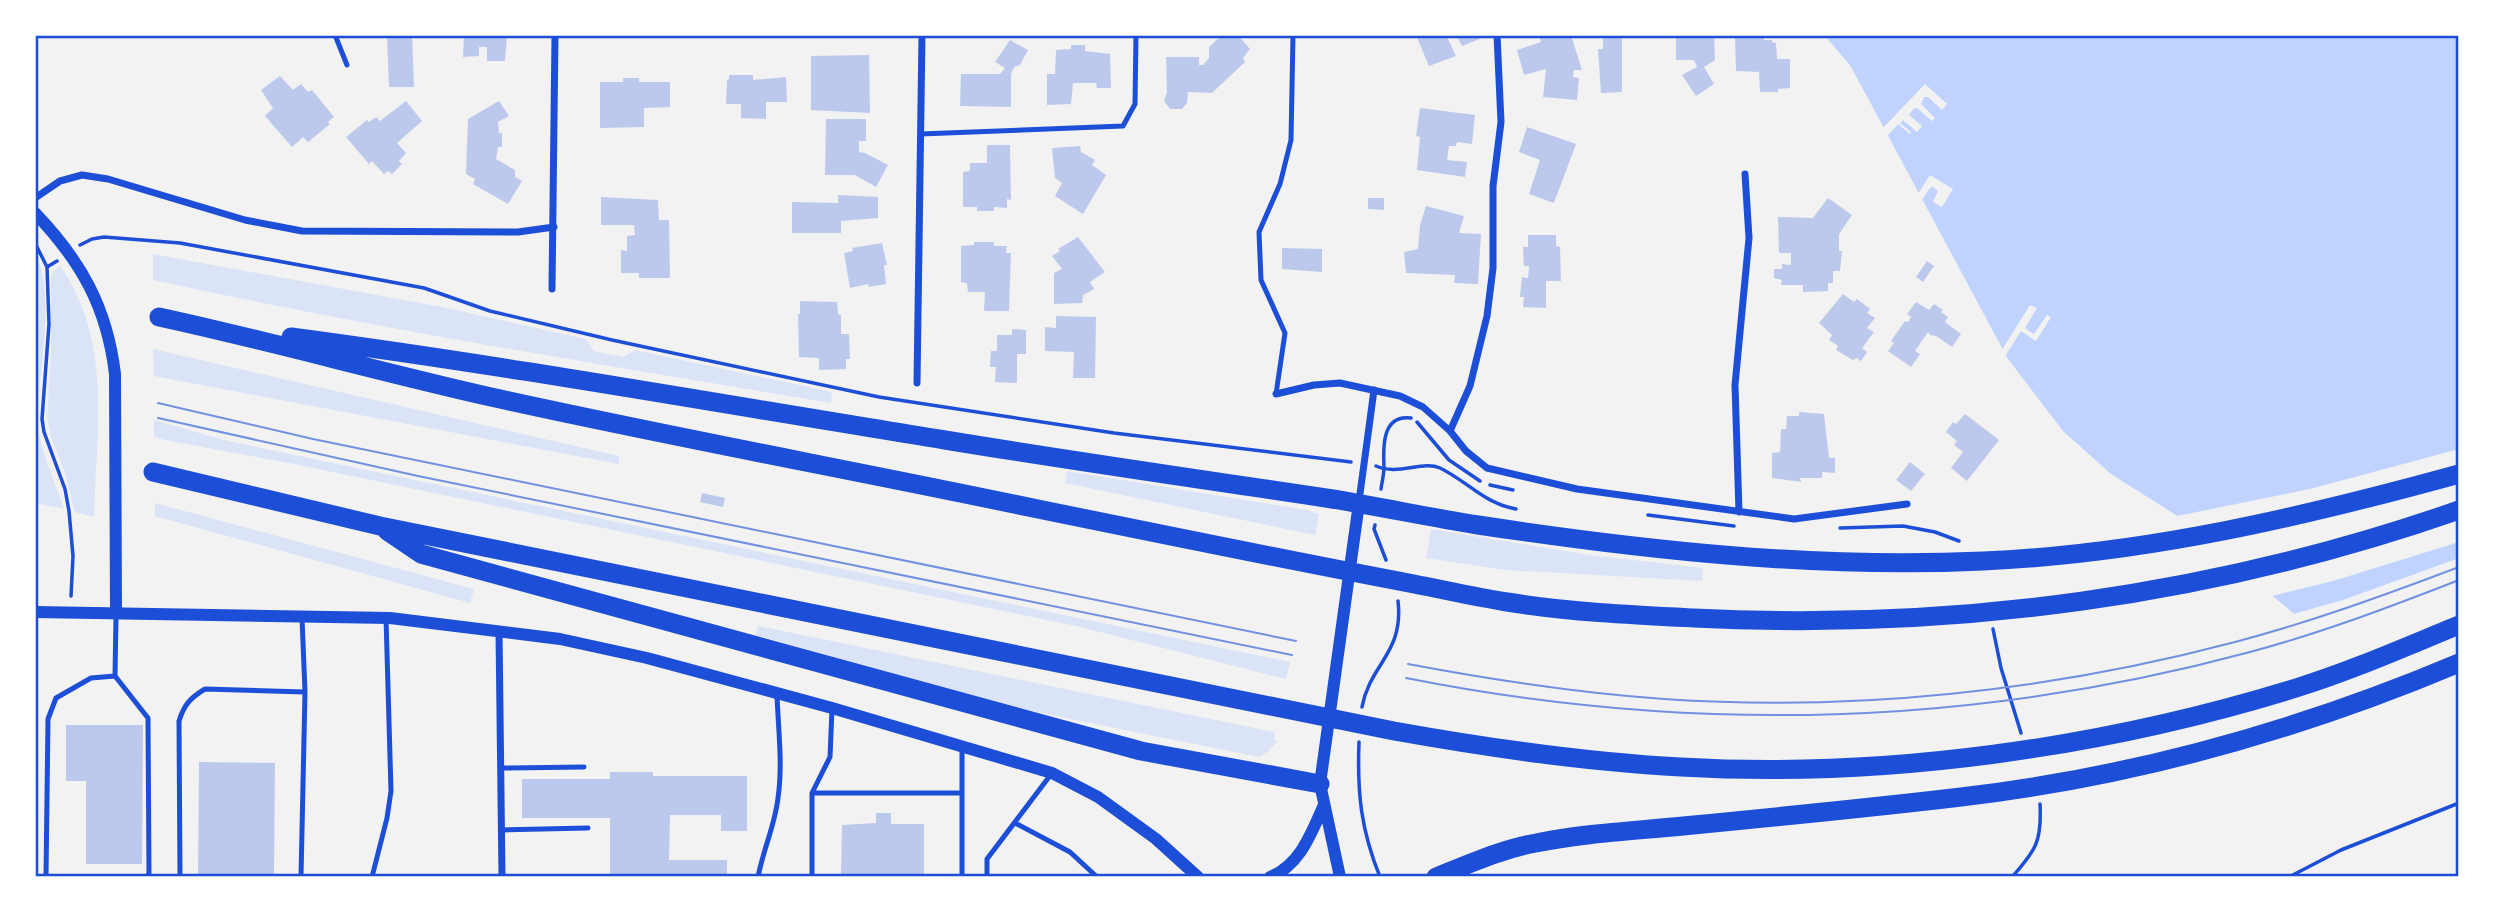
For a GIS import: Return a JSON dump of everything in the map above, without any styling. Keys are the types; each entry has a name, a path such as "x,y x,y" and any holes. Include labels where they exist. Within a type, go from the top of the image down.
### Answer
{"highway":[{"path":"159,317 491,397 1306,564 1510,603 1646,616 1873,621 2036,608 2173,586 2312,555 2459,510"},
{"path":"193,324 513,369 953,442 1359,503 1477,524 1712,554 1802,560 1942,562 2053,556 2267,524 2459,474"},
{"path":"153,472 380,526 1475,746 1613,762 1708,768 1825,767 1957,758 2098,737 2228,708 2298,687 2459,625"},
{"path":"380,526 421,554 1141,751 1320,784"},
{"path":"1444,875 1533,843 1588,834 1680,827 1961,797 2074,780 2242,742 2339,710 2459,663"}],"street":[{"path":"552,289 555,35"},
{"path":"917,383 922,35"},
{"path":"1450,431 1470,386 1488,316 1492,280 1493,186 1501,122 1497,35"},
{"path":"1740,512 1735,384 1749,238 1745,174"},
{"path":"35,198 60,181 82,176 108,179 245,220 302,231 519,232 554,227"},
{"path":"35,213 82,270 93,293 111,347 115,374 116,612"},
{"path":"1276,394 1314,384 1340,383 1400,396 1423,407 1450,431 1466,451 1488,468 1577,489 1794,519 1907,504"},
{"path":"1340,877 1320,784 1374,390"},
{"path":"35,612 386,618 560,639 647,658 832,708 1052,774 1098,797 1156,839 1198,877"},
{"path":"499,630 502,877"},
{"path":"1270,877 1280,873 1300,853 1323,806"}],"lane":[{"path":"335,35 347,65"},
{"path":"920,134 1123,126 1135,104 1136,35"},
{"path":"1276,394 1285,334 1261,280 1259,232 1280,184 1291,140 1293,35"},
{"path":"116,612 115,676 148,718 149,874 146,877"},
{"path":"301,877 305,692 302,616"},
{"path":"372,877 391,791 386,618"},
{"path":"46,877 48,719 56,698 91,678 115,676"},
{"path":"180,877 179,721 183,706 193,696 205,690 305,692"},
{"path":"758,877 762,854 775,820 779,795 777,693"},
{"path":"812,877 812,793 830,757 832,708"},
{"path":"962,747 962,877"},
{"path":"501,768 584,767"},
{"path":"987,877 987,859 1052,774"},
{"path":"812,793 962,793"},
{"path":"1015,823 1070,852 1097,877"},
{"path":"501,830 588,828"}],"path":[{"path":"79,246 92,239 104,237 180,243 424,288 489,311 879,397 1114,433 1342,461"},
{"path":"35,243 47,267 48,324 42,418 44,432 65,489 69,511 73,556 71,587"},
{"path":"47,267 58,261"},
{"path":"1377,466 1384,470 1428,466 1439,468 1492,502 1521,509"},
{"path":"1374,529 1388,564"},
{"path":"1953,543 1966,543"},
{"path":"1360,717 1368,686 1395,641 1399,608 1397,594"},
{"path":"1992,618 2001,668 2025,743"},
{"path":"1359,741 1359,807 1369,849 1380,877"},
{"path":"2012,877 2029,858 2041,836 2038,793"},
{"path":"2289,877 2341,850 2459,803"}],"shaded area":[{"path":"35,253 42,271 46,314 38,406 39,435 64,509 35,503"},
{"path":"153,254 442,307 586,339 594,351 623,357 635,350 832,392 831,403 407,330 153,280"},
{"path":"60,266 77,295 95,355 98,419 94,517 75,512 47,418 51,352 51,278 54,270"},
{"path":"153,349 619,456 619,464 154,376"},
{"path":"154,420 224,440 285,453 1290,662 1286,679 1076,626 294,464 165,440 154,437"},
{"path":"1067,471 1307,510 1319,514 1315,535 1065,483"},
{"path":"155,503 474,589 470,603 155,516"},
{"path":"1431,529 1590,555 1703,568 1702,581 1505,570 1426,558"},
{"path":"758,626 1275,732 1274,740 1277,741 1269,751 1259,757 1021,709 756,635"}],"water":[{"path":"1824,35 2459,35 2459,632 2437,622 2299,618 2176,515 2111,474 2063,431 2008,359 1850,65"}],"pier":[{"path":"1925,84 1947,104 1942,110 1928,97 1924,97 1921,104 1935,118 1932,121 1914,108 1909,115 1922,126 1917,132 1903,120 1900,123 1910,134 1898,124 1885,139 1881,130"},
{"path":"1930,175 1953,189 1942,207 1933,202 1938,191 1933,187 1920,203 1916,197"},
{"path":"2030,305 2037,308 2025,328 2034,334 2047,315 2051,317 2036,341 2021,331 2004,358 2000,353"},
{"path":"2459,449 2459,542 2333,581 2268,597 2172,517 2310,489"},
{"path":"2459,558 2459,636 2437,625 2299,622 2290,615 2343,600"}],"building":[{"path":"387,35 412,35 414,87 389,87"},
{"path":"464,35 507,35 505,61 487,61 487,47 479,47 479,56 463,57"},
{"path":"1222,35 1238,35 1250,49 1243,58 1245,62 1212,93 1188,92 1187,103 1182,109 1170,109 1164,101 1167,92 1166,57 1199,57 1199,65 1203,65 1209,58 1209,47"},
{"path":"1416,35 1446,35 1456,56 1429,66"},
{"path":"1456,35 1484,35 1485,37 1462,46"},
{"path":"1539,35 1571,35 1582,70 1574,70 1573,77 1579,78 1577,100 1543,97 1546,69 1524,75 1517,50 1541,42"},
{"path":"1603,35 1622,35 1622,92 1601,93 1598,49 1603,49"},
{"path":"1676,35 1714,35 1715,60 1704,67 1714,84 1696,96 1682,75 1697,67 1694,60 1676,60"},
{"path":"1735,35 1764,35 1764,40 1776,43 1777,59 1790,59 1790,88 1778,89 1778,92 1760,92 1759,72 1736,71"},
{"path":"1010,40 1028,50 1020,65 1014,67 1011,74 1011,107 960,106 961,74 1000,74 1005,68 995,62"},
{"path":"1071,45 1085,45 1085,51 1110,54 1111,88 1097,88 1096,83 1073,83 1071,104 1047,105 1047,74 1055,74 1056,50 1071,49"},
{"path":"869,55 870,113 811,110 811,56"},
{"path":"729,75 753,75 753,80 786,77 787,102 766,102 766,119 741,118 741,104 726,104"},
{"path":"280,76 293,90 301,84 308,92 312,90 334,117 328,122 330,124 308,142 303,137 292,147 265,116 273,108 261,90"},
{"path":"623,78 639,78 639,82 670,82 670,107 644,108 644,127 600,128 600,82 623,82"},
{"path":"406,101 422,121 397,143 406,153 399,161 402,164 392,174 388,171 384,174 372,161 369,164 346,137 367,120 369,122 376,117 380,121"},
{"path":"499,101 509,116 498,122 499,133 502,133 502,147 498,147 496,159 515,170 515,177 522,181 508,204 473,184 475,179 466,174 468,119"},
{"path":"1420,108 1475,115 1472,144 1457,142 1456,146 1449,146 1447,160 1467,162 1465,177 1417,170 1420,137 1416,136"},
{"path":"826,119 866,119 866,141 859,141 859,152 888,165 876,187 855,175 825,175"},
{"path":"1527,127 1576,144 1554,203 1529,194 1540,160 1519,152"},
{"path":"987,145 1010,145 1011,200 1007,199 1007,208 994,207 994,211 977,211 977,207 963,207 963,172 970,171 970,163 987,163"},
{"path":"1080,146 1081,152 1095,160 1092,165 1106,175 1083,214 1055,196 1062,183 1055,178 1052,148"},
{"path":"838,195 878,197 878,218 841,221 841,233 792,233 792,202 838,203"},
{"path":"601,197 658,200 659,220 669,220 670,278 639,278 639,273 621,273 621,250 627,251 627,236 635,235 634,225 601,225"},
{"path":"1368,198 1384,198 1384,210 1368,209"},
{"path":"1828,198 1852,215 1839,234 1839,251 1842,251 1840,271 1833,271 1833,283 1828,283 1828,291 1803,292 1803,285 1781,285 1782,280 1774,278 1774,269 1782,269 1782,264 1791,265 1791,253 1779,253 1778,217 1813,218"},
{"path":"1426,206 1464,216 1459,233 1481,234 1478,284 1454,283 1455,275 1406,273 1404,252 1418,249 1420,225"},
{"path":"1528,235 1556,235 1556,246 1560,247 1561,281 1546,281 1546,308 1523,307 1524,297 1520,297 1522,277 1528,278 1529,266 1524,266 1523,247 1528,247"},
{"path":"1078,237 1105,272 1090,282 1094,289 1083,295 1082,303 1054,304 1054,273 1062,269 1052,256 1060,251 1058,249"},
{"path":"974,242 994,242 994,246 1007,246 1006,253 1011,253 1009,311 984,311 985,292 968,292 967,283 961,282 961,246 974,245"},
{"path":"882,243 887,265 884,265 886,284 850,288 844,253 853,251 852,248"},
{"path":"1282,248 1322,249 1322,272 1282,269"},
{"path":"1927,261 1934,266 1923,282 1916,277"},
{"path":"1843,294 1854,302 1857,299 1870,309 1867,313 1875,318 1867,328 1874,332 1862,348 1867,352 1861,361 1856,358 1853,360 1836,350 1838,346 1829,340 1832,335 1819,323"},
{"path":"800,301 837,302 838,314 841,315 841,334 849,334 850,359 846,359 846,369 819,370 819,358 799,357"},
{"path":"1916,302 1929,310 1934,304 1943,310 1941,312 1948,317 1945,322 1961,334 1952,347 1928,332 1915,351 1920,354 1911,367 1888,351 1894,343 1891,341 1911,317 1907,314"},
{"path":"1056,316 1096,317 1095,378 1073,378 1074,352 1045,351 1045,327 1056,328"},
{"path":"1012,329 1026,330 1026,354 1017,354 1017,383 995,382 996,367 990,367 991,351 997,351 997,335 1012,335"},
{"path":"1799,412 1824,414 1829,458 1835,458 1835,473 1822,472 1822,478 1800,478 1801,482 1772,478 1772,453 1780,452 1781,429 1786,429 1787,416 1799,416"},
{"path":"1965,414 1999,440 1967,481 1951,468 1963,452 1954,445 1957,441 1946,432 1953,422 1956,424"},
{"path":"1910,462 1925,474 1911,491 1896,480"},
{"path":"702,493 725,498 723,507 700,502"},
{"path":"66,725 143,725 142,864 86,864 86,781 66,781"},
{"path":"199,762 275,763 274,876 198,876"},
{"path":"610,772 653,772 653,776 747,776 747,831 721,831 721,815 670,815 669,860 727,860 727,877 610,877 610,818 522,818 522,779 610,779"},
{"path":"876,813 891,813 891,824 924,824 924,877 841,877 842,825 876,823"}],"tram line":[{"path":"158,403 313,439 1296,641"},
{"path":"158,418 418,476 1292,655"},
{"path":"1408,664 1536,685 1664,699 1808,702 1952,694 2095,673 2235,642 2348,608 2459,567"},
{"path":"1406,678 1512,696 1618,708 1724,714 1830,714 1935,708 2040,696 2145,677 2250,652 2303,637 2459,580"}]}
